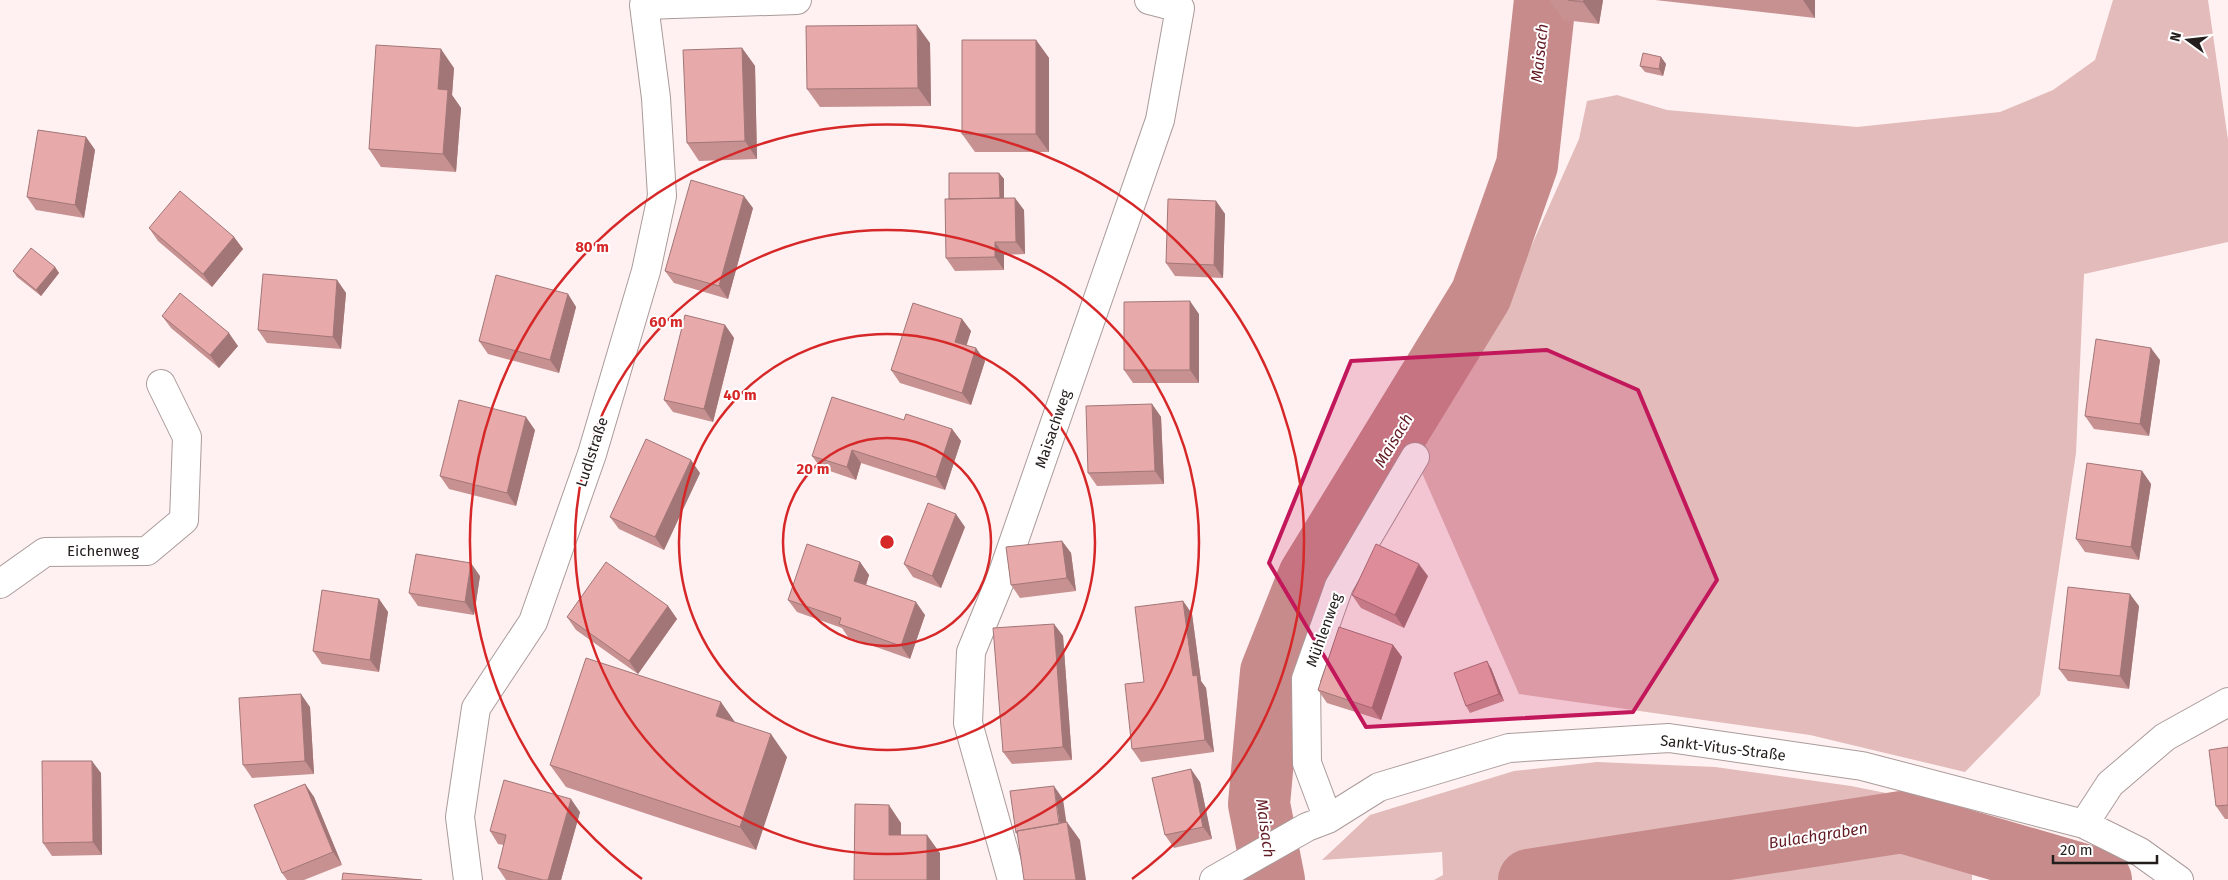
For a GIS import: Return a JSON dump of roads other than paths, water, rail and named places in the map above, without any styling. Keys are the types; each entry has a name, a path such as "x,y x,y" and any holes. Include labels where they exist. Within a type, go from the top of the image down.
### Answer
{"street":[{"name":"Ludlstraße","path":"468,880 460,817 476,708 533,622 592,454 646,271 660,206 662,196 656,98 644,5 797,0"},
{"name":"Maisachweg","path":"1012,880 968,722 971,652 1000,581 1160,120 1180,8 1149,0"},
{"name":"Eichenweg","path":"0,584 44,552 147,551 184,520 187,437 161,384"},
{"name":"Mühlenweg","path":"1318,823 1306,763 1306,680 1340,586 1415,457"},
{"path":"2084,824 2110,784 2117,778 2165,738 2228,702"},
{"name":"Sankt-Vitus-Straße","path":"1216,879 1379,788 1509,748 1669,738 1862,766 2084,824 2140,852 2179,880"}],"waterway":[{"name":"Maisach","path":"1274,880 1259,804 1271,672 1309,576 1481,295 1527,165 1545,0"},
{"name":"Bulachgraben","path":"1529,880 1902,822 2101,880"}]}
